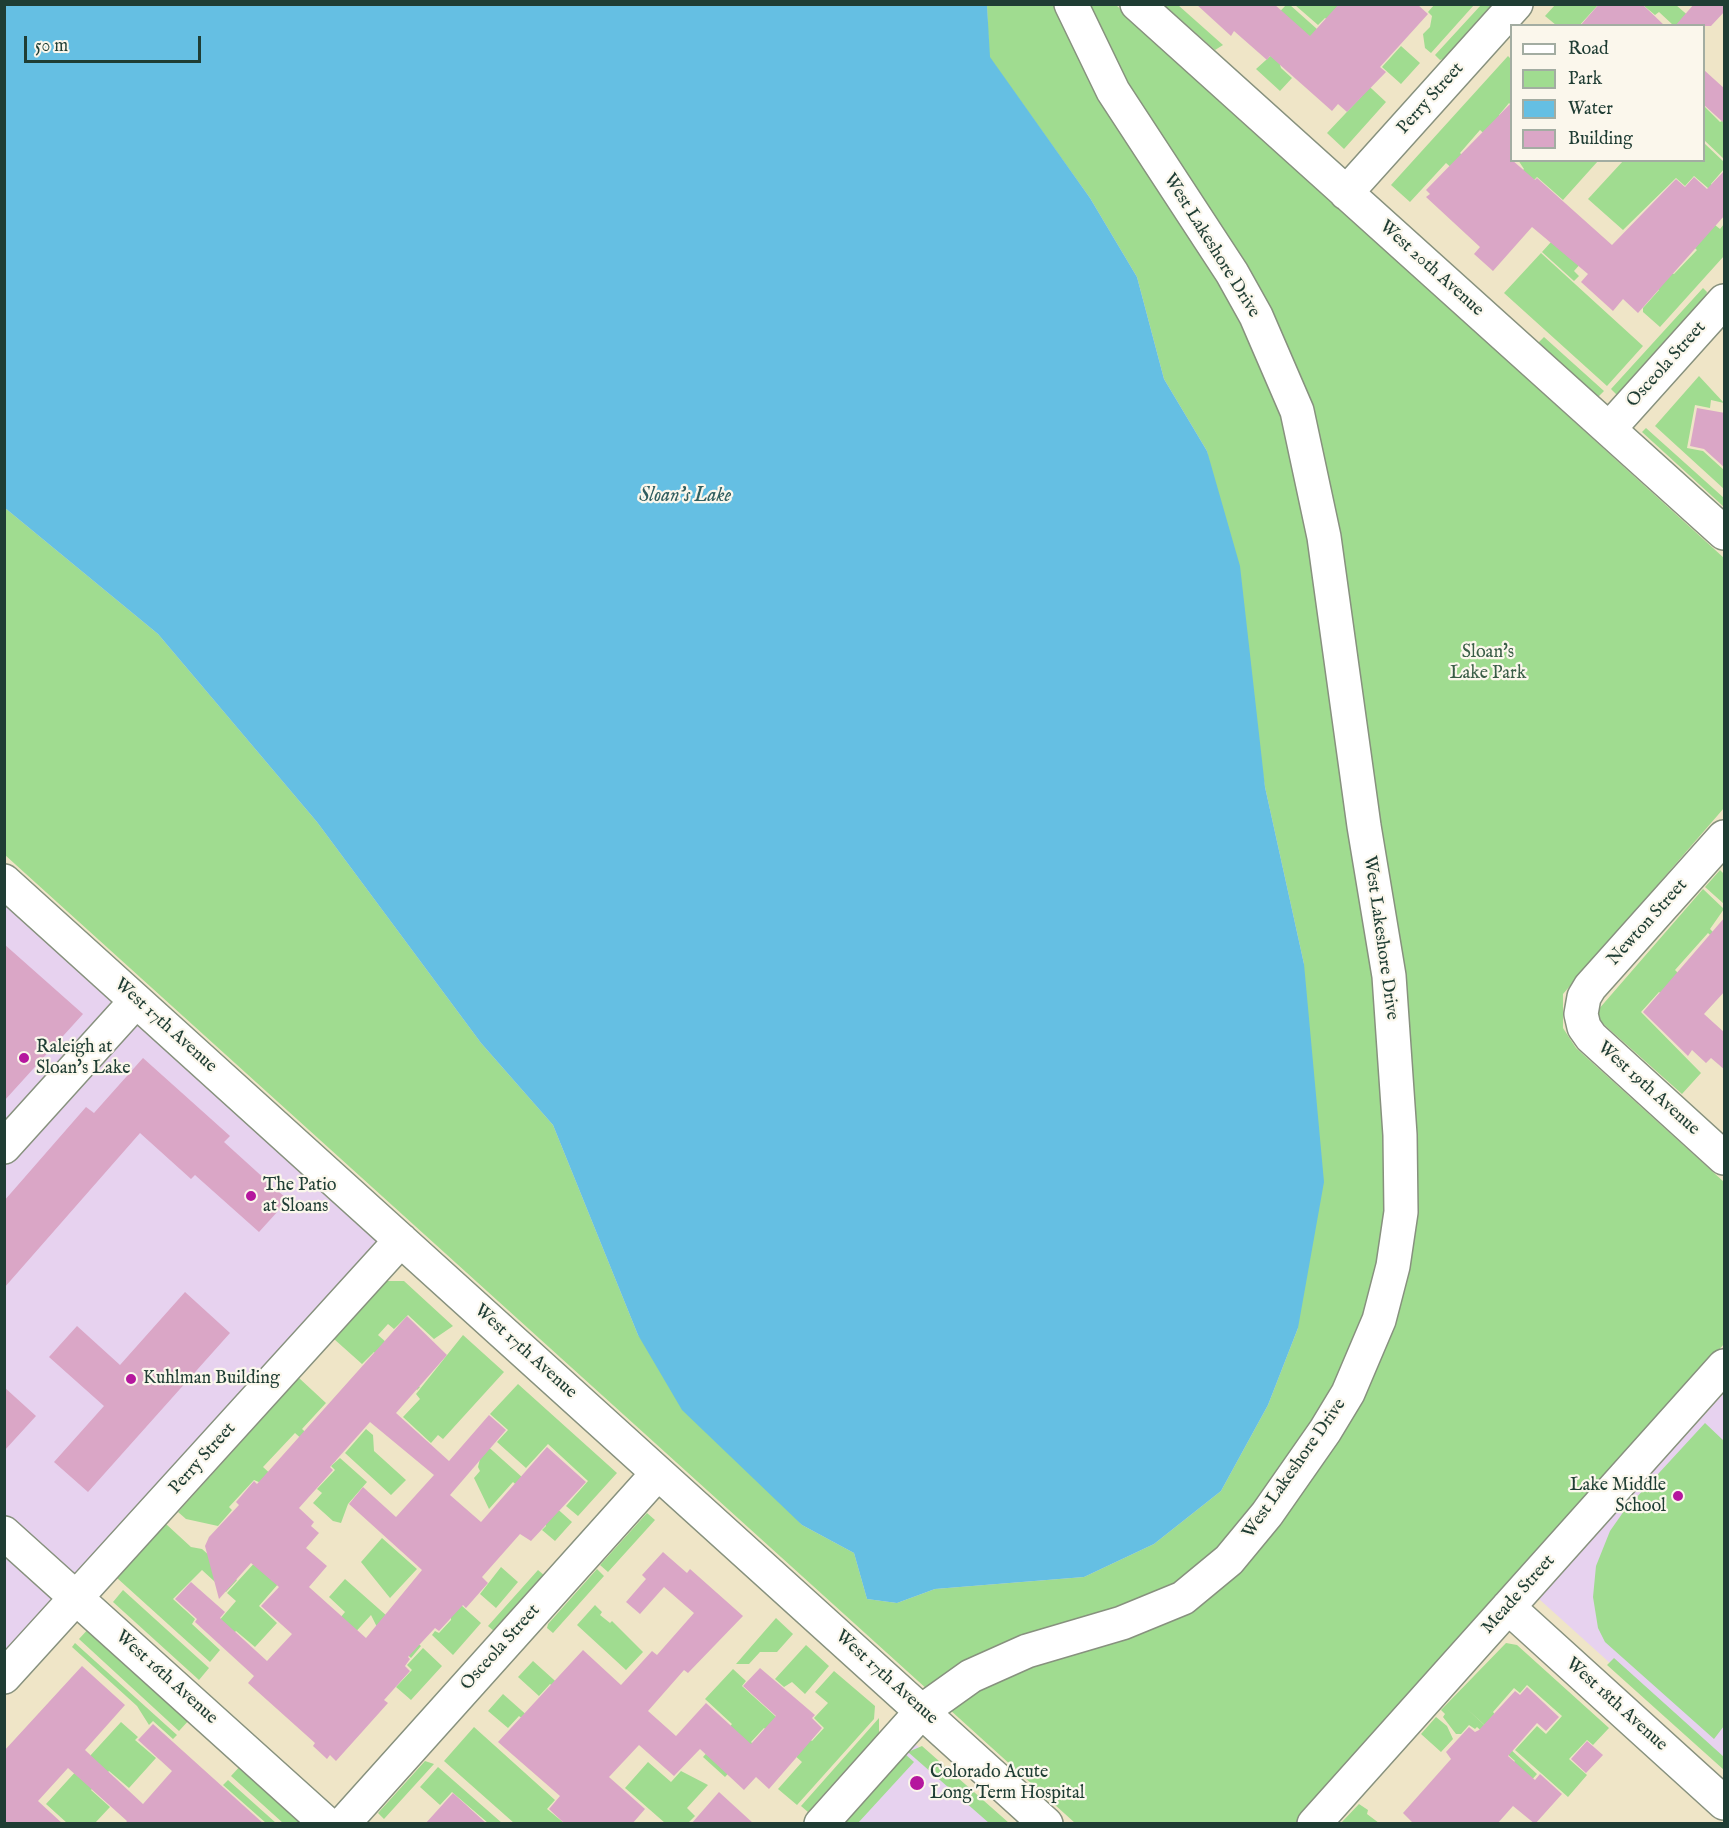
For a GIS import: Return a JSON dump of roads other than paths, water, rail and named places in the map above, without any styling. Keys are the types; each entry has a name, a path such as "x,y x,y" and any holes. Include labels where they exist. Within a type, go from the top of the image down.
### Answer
{"street":[{"name":"West 20th Avenue","path":"1137,4 1725,533"},
{"name":"Perry Street","path":"1346,193 1516,4"},
{"name":"West Lakeshore Drive","path":"922,1711 971,1676 1017,1655 1122,1623 1183,1598 1229,1560 1268,1514 1348,1393 1379,1320 1393,1266 1401,1212 1400,1136 1389,976 1364,826 1324,537 1297,411 1256,316 1237,282 1113,92 1075,13"},
{"name":"Osceola Street","path":"1609,429 1725,301"},
{"name":"Newton Street","path":"1581,1014 1584,997 1590,987 1725,837"},
{"name":"West 17th Avenue","path":"4,881 1046,1824"},
{"path":"4,1147 136,1001"},
{"name":"West 19th Avenue","path":"1581,1014 1591,1037 1725,1158"},
{"name":"Perry Street","path":"4,1677 400,1240"},
{"name":"Meade Street","path":"1314,1824 1725,1366"},
{"name":"Osceola Street","path":"343,1824 658,1473"},
{"name":"West 16th Avenue","path":"4,1533 327,1824"},
{"name":"West 18th Avenue","path":"1508,1607 1725,1803"},
{"path":"821,1824 922,1711"}],"water":[{"name":"Sloan's Lake","path":"4,5 987,5 990,57 1090,198 1137,277 1164,379 1207,451 1240,566 1265,787 1304,964 1324,1182 1298,1328 1268,1405 1221,1491 1154,1544 1084,1577 935,1589 897,1603 867,1599 854,1553 802,1525 682,1410 638,1335 553,1125 481,1043 317,822 158,634 5,508"}],"place":[{"name":"Raleigh at Sloan's Lake","path":"24,1058"},
{"name":"The Patio at Sloans","path":"251,1196"},
{"name":"Kuhlman Building","path":"131,1379"},
{"name":"Lake Middle School","path":"1678,1496"},
{"name":"Colorado Acute Long Term Hospital","path":"917,1783"}],"park label":[{"name":"Sloan's Lake Park","path":"1488,663"}]}
